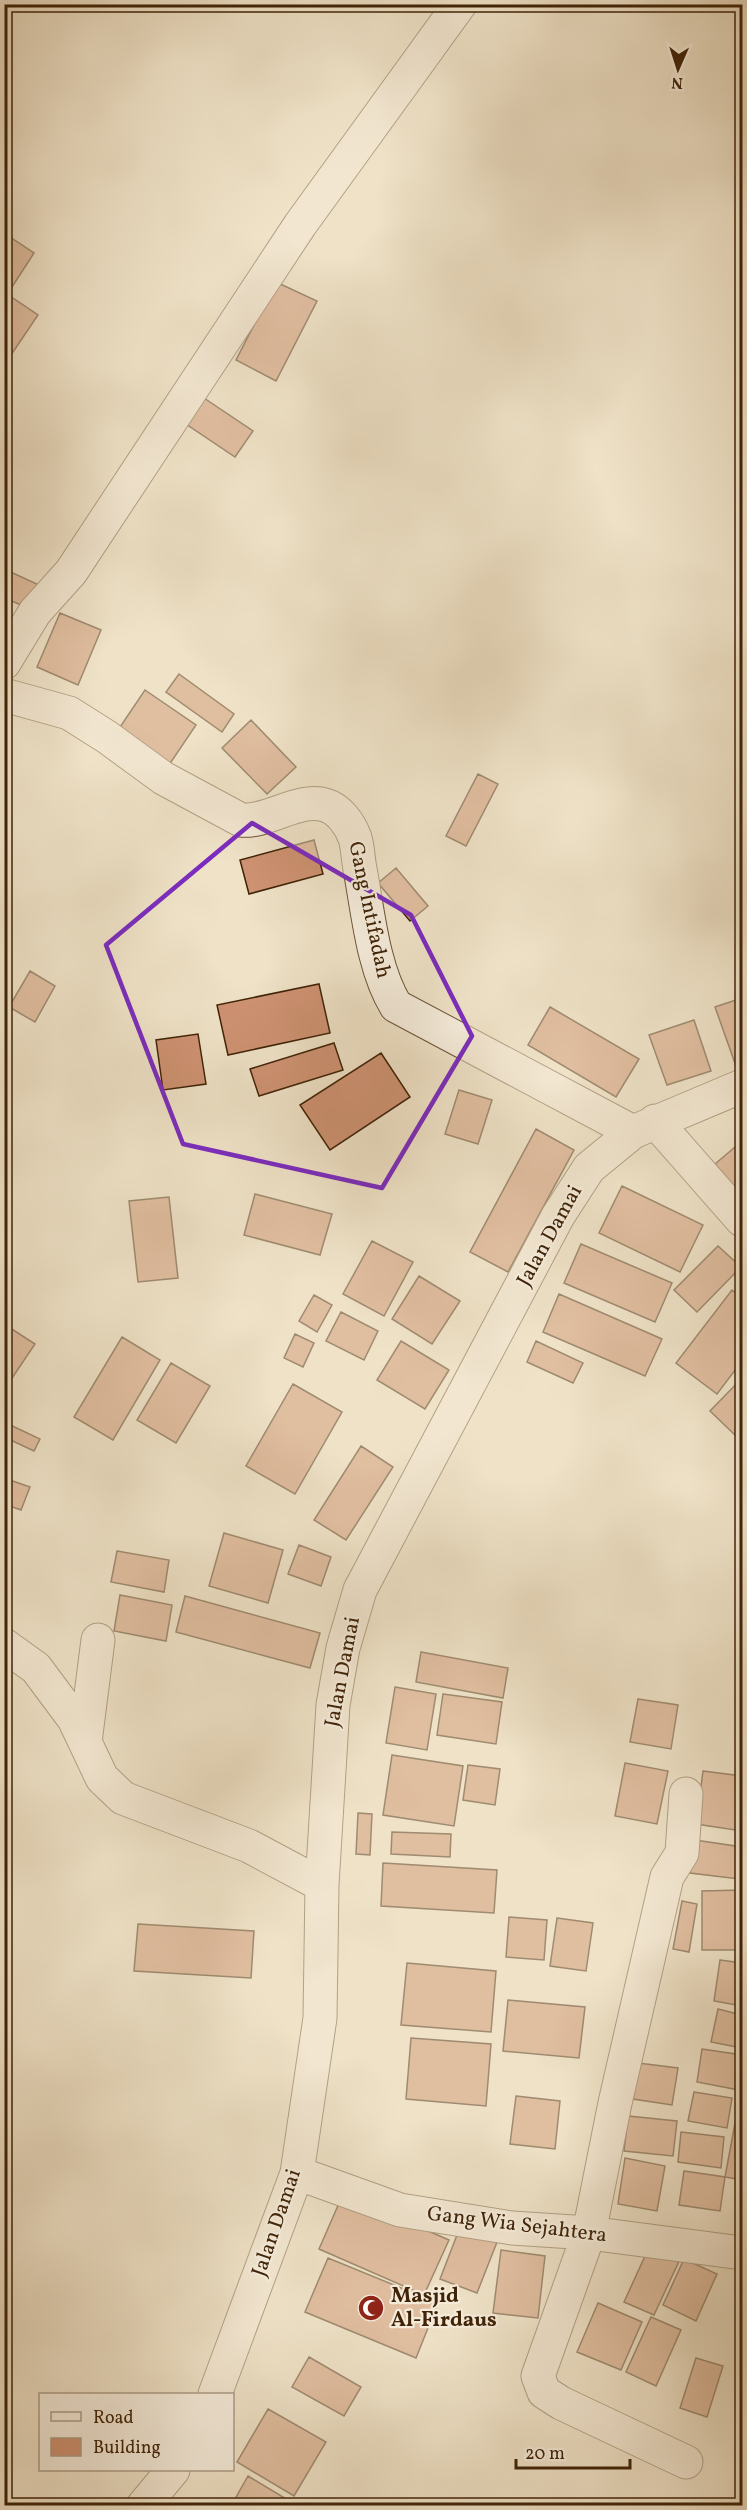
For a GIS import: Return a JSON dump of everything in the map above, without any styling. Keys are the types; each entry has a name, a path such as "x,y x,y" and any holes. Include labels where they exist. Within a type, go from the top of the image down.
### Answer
{"street":[{"path":"4,663 35,612 71,572 300,225 460,4"},
{"name":"Gang Intifadah","path":"4,695 69,713 107,737 163,778 241,820 253,822 304,805 324,805 343,816 354,837 386,990 396,1006 644,1126"},
{"name":"Jalan Damai","path":"215,2393 297,2173 320,2018 322,1886 333,1705 343,1648 360,1590 558,1216 589,1168 644,1126 742,1086"},
{"path":"644,1126 742,1220"},
{"path":"85,1742 98,1640"},
{"path":"4,1645 36,1668 74,1719 102,1778 123,1798 249,1846 322,1886"},
{"path":"686,1794 682,1853 667,1877 615,2103 589,2233 538,2376 544,2392 561,2403 686,2462"},
{"name":"Gang Wia Sejahtera","path":"297,2173 400,2210 512,2228 589,2233 742,2253"},
{"path":"143,2505 171,2471"}],"highlighted area":[{"path":"252,823 411,915 472,1036 382,1188 183,1144 106,945"}],"building":[{"path":"4,233 34,253 12,287 4,282"},
{"path":"276,282 317,301 276,381 236,360"},
{"path":"4,292 38,315 9,358 4,355"},
{"path":"201,396 253,431 235,457 183,422"},
{"path":"4,569 37,584 26,607 4,598"},
{"path":"60,613 101,630 78,685 37,667"},
{"path":"179,674 234,714 222,732 166,692"},
{"path":"145,690 196,725 169,765 118,730"},
{"path":"251,720 296,767 267,794 222,748"},
{"path":"478,774 498,784 466,846 446,836"},
{"path":"314,840 323,874 249,894 240,860"},
{"path":"396,868 428,906 410,921 378,883"},
{"path":"30,971 55,986 35,1022 9,1007"},
{"path":"319,984 330,1033 228,1055 217,1005"},
{"path":"739,999 742,1008 742,1067 737,1069 715,1007"},
{"path":"550,1007 639,1059 616,1097 528,1045"},
{"path":"694,1020 711,1071 667,1085 649,1035"},
{"path":"198,1034 206,1084 163,1090 156,1040"},
{"path":"334,1043 343,1070 259,1096 250,1069"},
{"path":"381,1053 410,1097 330,1150 300,1105"},
{"path":"459,1090 492,1100 478,1144 445,1134"},
{"path":"536,1129 574,1150 508,1272 470,1252"},
{"path":"742,1141 742,1197 715,1164"},
{"path":"622,1186 703,1225 680,1272 599,1233"},
{"path":"255,1194 332,1214 320,1255 244,1235"},
{"path":"169,1197 178,1278 138,1282 129,1201"},
{"path":"372,1241 413,1262 384,1316 343,1294"},
{"path":"581,1244 672,1283 655,1322 564,1283"},
{"path":"718,1246 741,1267 697,1312 674,1290"},
{"path":"419,1276 460,1301 432,1344 392,1319"},
{"path":"732,1290 742,1298 742,1361 717,1394 676,1363"},
{"path":"559,1294 662,1339 645,1376 543,1332"},
{"path":"314,1295 332,1305 317,1332 299,1321"},
{"path":"341,1312 378,1331 364,1360 326,1341"},
{"path":"4,1324 35,1344 4,1390"},
{"path":"295,1334 314,1343 303,1367 284,1358"},
{"path":"122,1337 160,1360 113,1440 74,1417"},
{"path":"401,1341 449,1370 425,1409 377,1380"},
{"path":"536,1341 583,1363 573,1383 527,1362"},
{"path":"171,1363 210,1386 176,1443 137,1420"},
{"path":"742,1378 742,1430 736,1436 710,1411"},
{"path":"293,1384 342,1412 295,1494 246,1466"},
{"path":"4,1422 40,1439 34,1451 4,1437"},
{"path":"361,1446 393,1467 346,1540 314,1520"},
{"path":"4,1478 30,1487 21,1510 4,1504"},
{"path":"224,1533 283,1550 268,1603 209,1586"},
{"path":"299,1545 331,1557 321,1586 288,1574"},
{"path":"117,1551 169,1560 164,1592 111,1582"},
{"path":"120,1595 172,1605 166,1641 114,1631"},
{"path":"185,1596 320,1633 310,1668 176,1632"},
{"path":"421,1652 508,1668 503,1698 416,1682"},
{"path":"395,1687 436,1694 427,1750 386,1743"},
{"path":"443,1694 502,1702 496,1744 437,1735"},
{"path":"638,1699 678,1705 671,1749 630,1742"},
{"path":"392,1755 463,1766 454,1826 383,1815"},
{"path":"625,1763 668,1771 657,1824 615,1816"},
{"path":"468,1765 500,1769 495,1805 463,1800"},
{"path":"703,1771 742,1776 742,1831 696,1824"},
{"path":"358,1813 372,1814 370,1855 356,1854"},
{"path":"392,1832 451,1834 450,1857 391,1854"},
{"path":"695,1840 742,1847 739,1879 690,1873"},
{"path":"383,1863 497,1870 494,1913 381,1906"},
{"path":"742,1890 742,1950 702,1950 702,1891"},
{"path":"682,1901 697,1904 689,1952 673,1949"},
{"path":"509,1917 547,1920 544,1960 506,1957"},
{"path":"557,1918 593,1923 586,1971 550,1966"},
{"path":"138,1924 254,1931 251,1978 134,1971"},
{"path":"720,1960 742,1963 742,2006 714,2001"},
{"path":"407,1963 496,1971 491,2032 401,2025"},
{"path":"508,2000 585,2007 579,2058 503,2051"},
{"path":"718,2009 742,2015 742,2048 711,2042"},
{"path":"411,2038 491,2044 486,2106 406,2099"},
{"path":"702,2049 742,2055 739,2090 697,2082"},
{"path":"638,2063 678,2068 672,2105 633,2099"},
{"path":"742,2091 742,2180 725,2177"},
{"path":"694,2092 732,2098 727,2128 688,2121"},
{"path":"516,2096 560,2101 555,2149 510,2144"},
{"path":"628,2116 677,2121 673,2156 624,2151"},
{"path":"681,2132 724,2137 721,2168 678,2162"},
{"path":"625,2158 665,2166 657,2211 618,2204"},
{"path":"684,2171 725,2177 720,2211 679,2205"},
{"path":"343,2194 449,2240 424,2295 319,2249"},
{"path":"462,2222 499,2237 477,2293 440,2279"},
{"path":"651,2243 681,2257 654,2315 624,2302"},
{"path":"501,2250 545,2256 538,2318 493,2313"},
{"name":"Masjid Al-Firdaus","path":"328,2258 438,2303 416,2358 305,2312"},
{"path":"684,2259 717,2274 696,2321 663,2305"},
{"path":"598,2303 642,2322 621,2370 577,2352"},
{"path":"651,2317 681,2330 656,2386 626,2372"},
{"path":"309,2357 361,2387 344,2416 292,2387"},
{"path":"696,2358 723,2366 707,2417 680,2408"},
{"path":"268,2409 326,2442 294,2496 237,2462"},
{"path":"248,2476 293,2503 291,2506 231,2506"}],"place":[{"name":"Masjid Al-Firdaus","path":"371,2308"}]}
